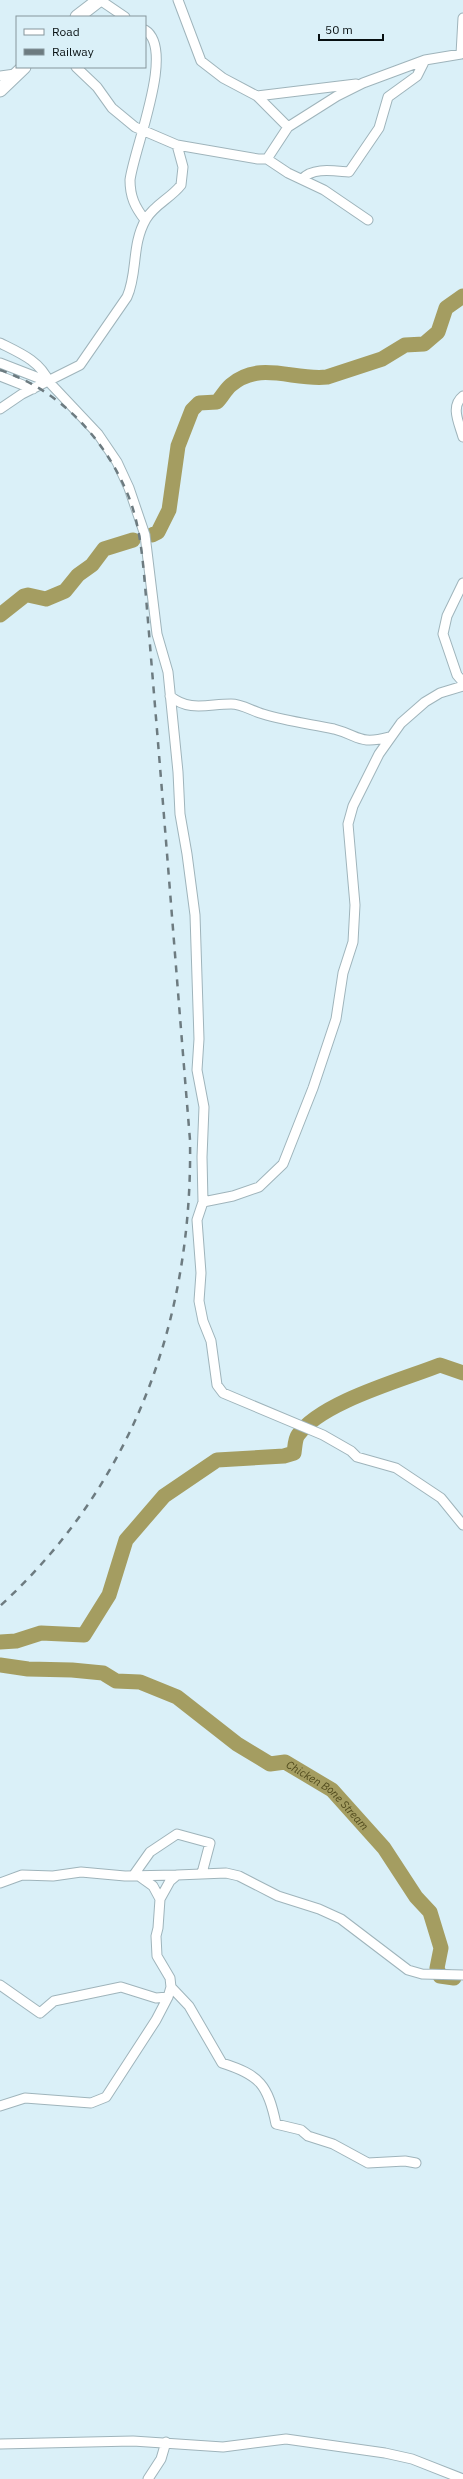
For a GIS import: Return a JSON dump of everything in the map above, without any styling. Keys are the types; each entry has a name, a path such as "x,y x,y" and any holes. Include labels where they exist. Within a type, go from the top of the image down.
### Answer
{"street":[{"path":"78,16 100,0 124,16"},
{"path":"178,0 201,61 223,78 258,96 288,127"},
{"path":"267,159 288,127 337,96 363,83 425,60 460,55 463,44 463,18"},
{"path":"145,220 134,205 130,193 132,167 153,88 157,63 157,46 152,34 146,31"},
{"path":"302,179 306,175 320,171 349,172 379,128 388,97 416,76 425,60"},
{"path":"77,68 97,87 112,108 141,130 177,145 258,159 267,159 288,173 324,190 368,220"},
{"path":"0,76 20,70"},
{"path":"0,90 20,70"},
{"path":"258,96 363,83"},
{"path":"0,409 33,389 80,365 127,297 131,290 134,252 145,220 151,210 181,185 183,167 177,145"},
{"path":"0,343 22,353 38,366 49,382 98,434 116,462 129,488 145,535 157,634 168,672 180,814 188,854 195,923 199,1039 196,1070 204,1107 202,1157 203,1202 198,1220 201,1273 199,1301 202,1321 211,1341 217,1385 223,1393 323,1435 351,1451 357,1458 396,1468 441,1498 463,1525"},
{"path":"0,363 49,382"},
{"path":"0,376 33,389"},
{"path":"463,396 457,400 455,408 463,437"},
{"path":"463,582 447,616 443,634 457,674 463,682"},
{"path":"203,1202 259,1187 266,1183 283,1164 313,1088 336,1019 343,974 353,942 355,905 348,824 353,806 389,737 406,718 425,702 440,693 463,686"},
{"path":"170,696 179,703 195,706 240,705 261,713 335,730 353,738 367,741 389,737"},
{"path":"136,1876 150,1852 177,1834 210,1844 202,1873"},
{"path":"0,1884 22,1875 53,1876 81,1872 136,1876 202,1873 234,1874 278,1896 329,1913 366,1938 408,1970 416,1973 448,1976 463,1975"},
{"path":"3,2103 29,2098 91,2103 101,2101 123,2073 170,1992 170,1978 157,1956 155,1947 160,1899 170,1881 178,1875"},
{"path":"136,1876 153,1886 160,1899"},
{"path":"0,1985 40,2013 54,2001 121,1987 156,1998 170,1992"},
{"path":"170,1992 189,2006 222,2064 246,2070 262,2084 276,2124 300,2130 308,2136 333,2144 368,2163 405,2161 416,2163"},
{"path":"0,2444 80,2441 166,2442 223,2447 286,2439 354,2447 412,2459 463,2479"},
{"path":"148,2479 161,2459 166,2442"}],"waterway":[{"path":"152,535 158,532 169,510 178,446 192,410 199,403 217,402 231,385 242,378 254,374 278,373 327,377 382,359 405,345 424,344 438,332 446,308 463,296"},
{"path":"0,615 24,596 28,595 46,599 65,591 78,575 92,565 104,549 133,540"},
{"path":"0,1642 16,1641 41,1633 84,1635 109,1595 126,1540 164,1496 217,1460 284,1456 294,1453 297,1437 309,1423 343,1402 363,1393 440,1365 463,1373"},
{"name":"Chicken Bone Stream","path":"0,1665 28,1669 72,1670 103,1673 116,1681 140,1682 177,1697 237,1744 270,1764 285,1762 332,1790 384,1848 416,1897 430,1912 441,1948 437,1968 440,1976 454,1978"}],"railway":[{"path":"0,370 42,390 60,403 93,435 118,474 128,495 139,532 145,584 190,1140 188,1206 180,1271 167,1334 146,1394 120,1452 87,1506 47,1558 0,1606"}]}
